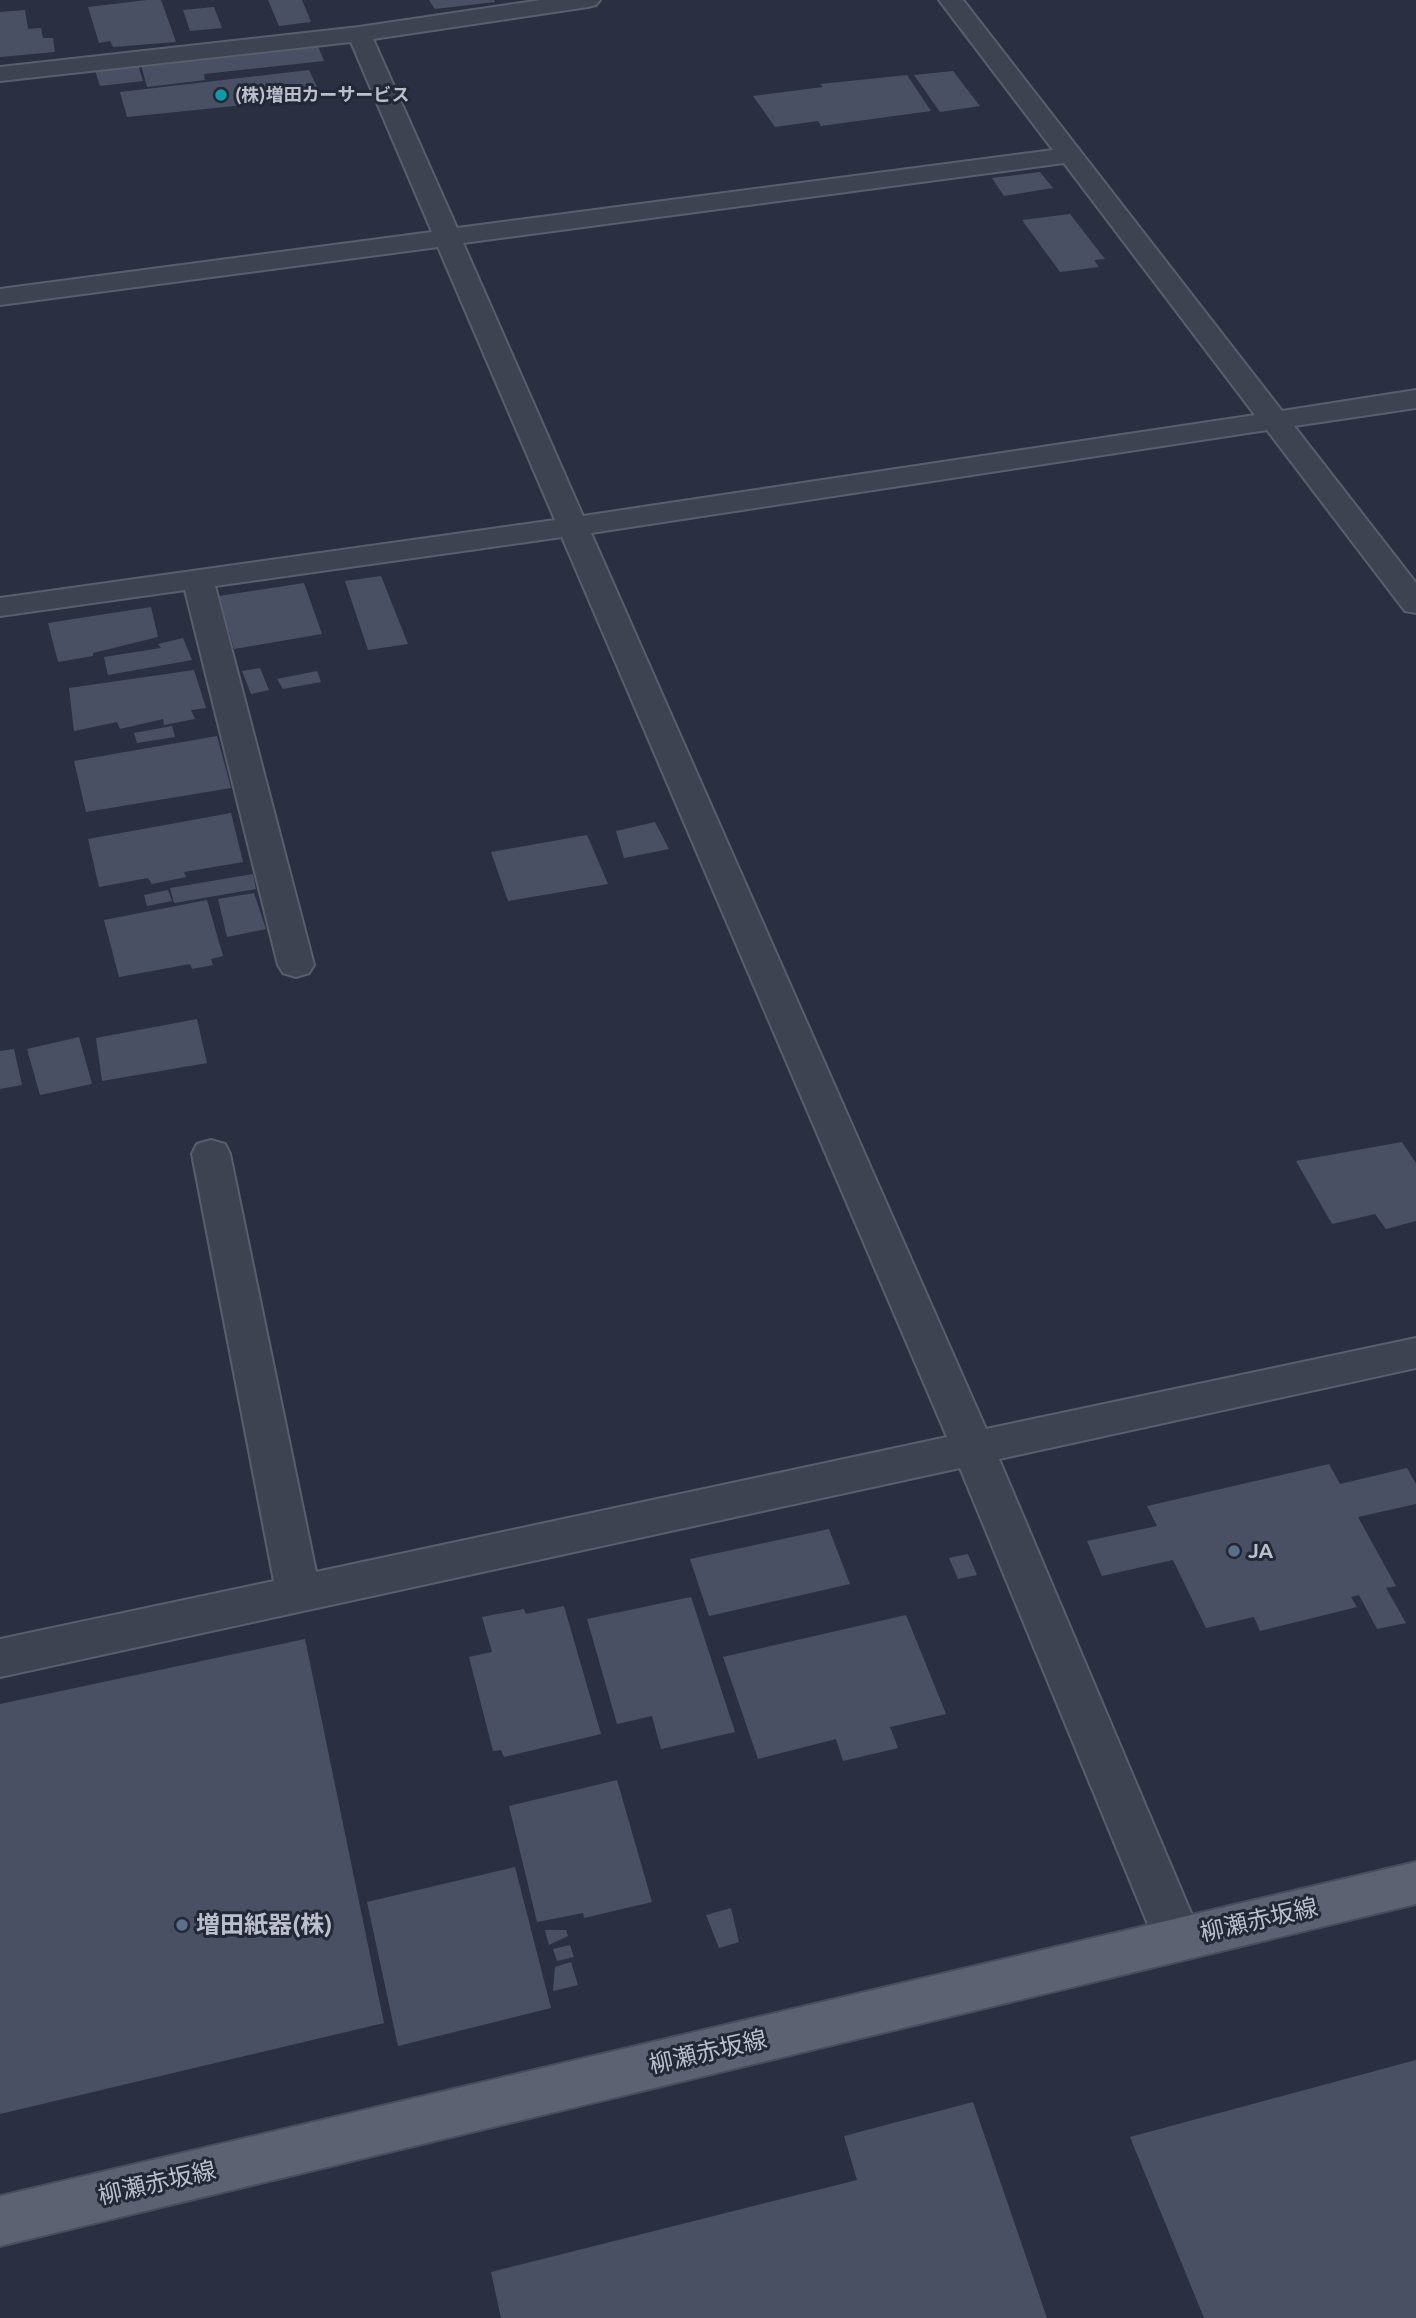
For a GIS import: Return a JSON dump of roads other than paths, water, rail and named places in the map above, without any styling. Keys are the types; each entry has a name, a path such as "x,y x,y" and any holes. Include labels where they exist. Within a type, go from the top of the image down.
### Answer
{"main road":[{"name":"柳瀬赤坂線","path":"0,2221 1416,1883"}],"street":[{"path":"0,74 359,34 588,0"},
{"path":"951,0 1416,604"},
{"path":"359,34 973,1448 1178,1939"},
{"path":"0,297 1069,156"},
{"path":"0,607 571,527 1416,399"},
{"path":"198,579 296,965"},
{"path":"211,1154 298,1593"},
{"path":"0,1658 1416,1353"}],"place":[{"name":"(株)増田カーサービス","path":"221,95"},
{"name":"JA","path":"1234,1551"},
{"name":"増田紙器(株)","path":"182,1925"}]}
